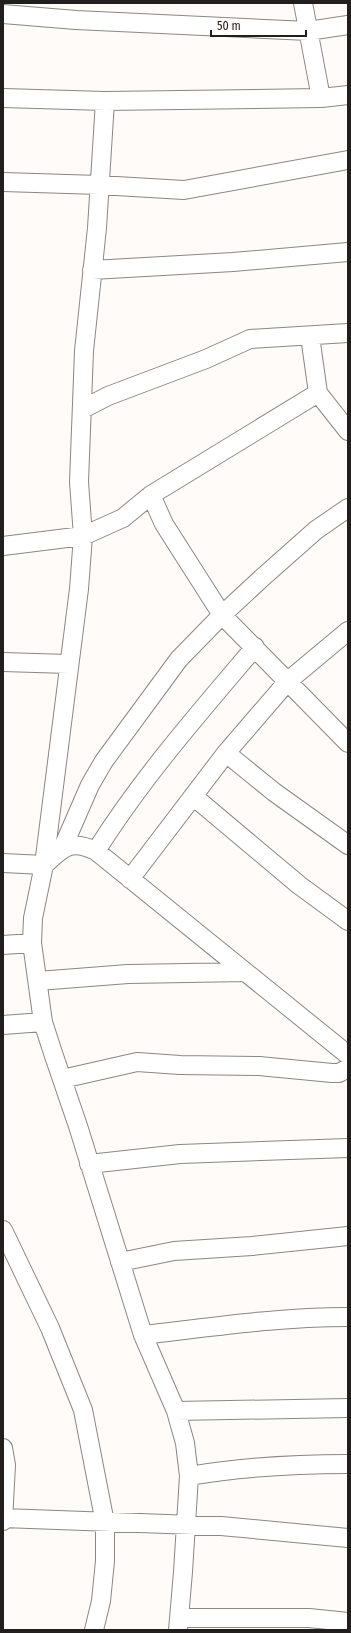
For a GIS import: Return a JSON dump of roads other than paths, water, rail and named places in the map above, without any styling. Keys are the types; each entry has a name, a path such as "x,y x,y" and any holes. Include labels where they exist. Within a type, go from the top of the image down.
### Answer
{"street":[{"path":"303,3 321,98"},
{"path":"3,14 76,20 308,31 348,25"},
{"path":"3,98 105,101 321,98 348,95"},
{"path":"105,101 84,351 79,482 83,536 79,589 68,664 66,699 44,865 33,918 32,943 43,1022 143,1335 176,1411 185,1442 188,1476 179,1624 309,1618 348,1622"},
{"path":"3,182 99,185 184,190 348,160"},
{"path":"92,270 233,262 348,252"},
{"path":"82,409 108,396 206,359 250,339 348,333"},
{"path":"310,336 318,393 348,430"},
{"path":"3,546 83,536 123,518 151,495 318,393"},
{"path":"151,495 164,524 174,541 222,614 348,743"},
{"path":"3,863 44,865 63,848 90,785 104,761 179,659 222,614 316,530 348,508"},
{"path":"130,879 226,753 288,681 348,631"},
{"path":"96,851 120,813 157,764 255,647"},
{"path":"3,662 68,664"},
{"path":"226,753 274,792 348,845"},
{"path":"193,796 299,885 348,921"},
{"path":"63,848 83,845 96,851 348,1054"},
{"path":"3,945 32,943"},
{"path":"38,981 128,974 245,972"},
{"path":"3,1024 43,1022"},
{"path":"62,1080 137,1062 180,1065 259,1066 332,1073 339,1073 348,1068"},
{"path":"89,1164 180,1154 273,1149 348,1148"},
{"path":"3,1230 7,1248 50,1328 83,1410 105,1523 103,1574 100,1601 94,1630"},
{"path":"120,1262 174,1250 252,1246 348,1236"},
{"path":"143,1335 324,1317 348,1317"},
{"path":"176,1411 348,1408"},
{"path":"3,1448 6,1465 3,1519 222,1526 348,1538"},
{"path":"188,1476 229,1469 275,1465 348,1464"}]}
